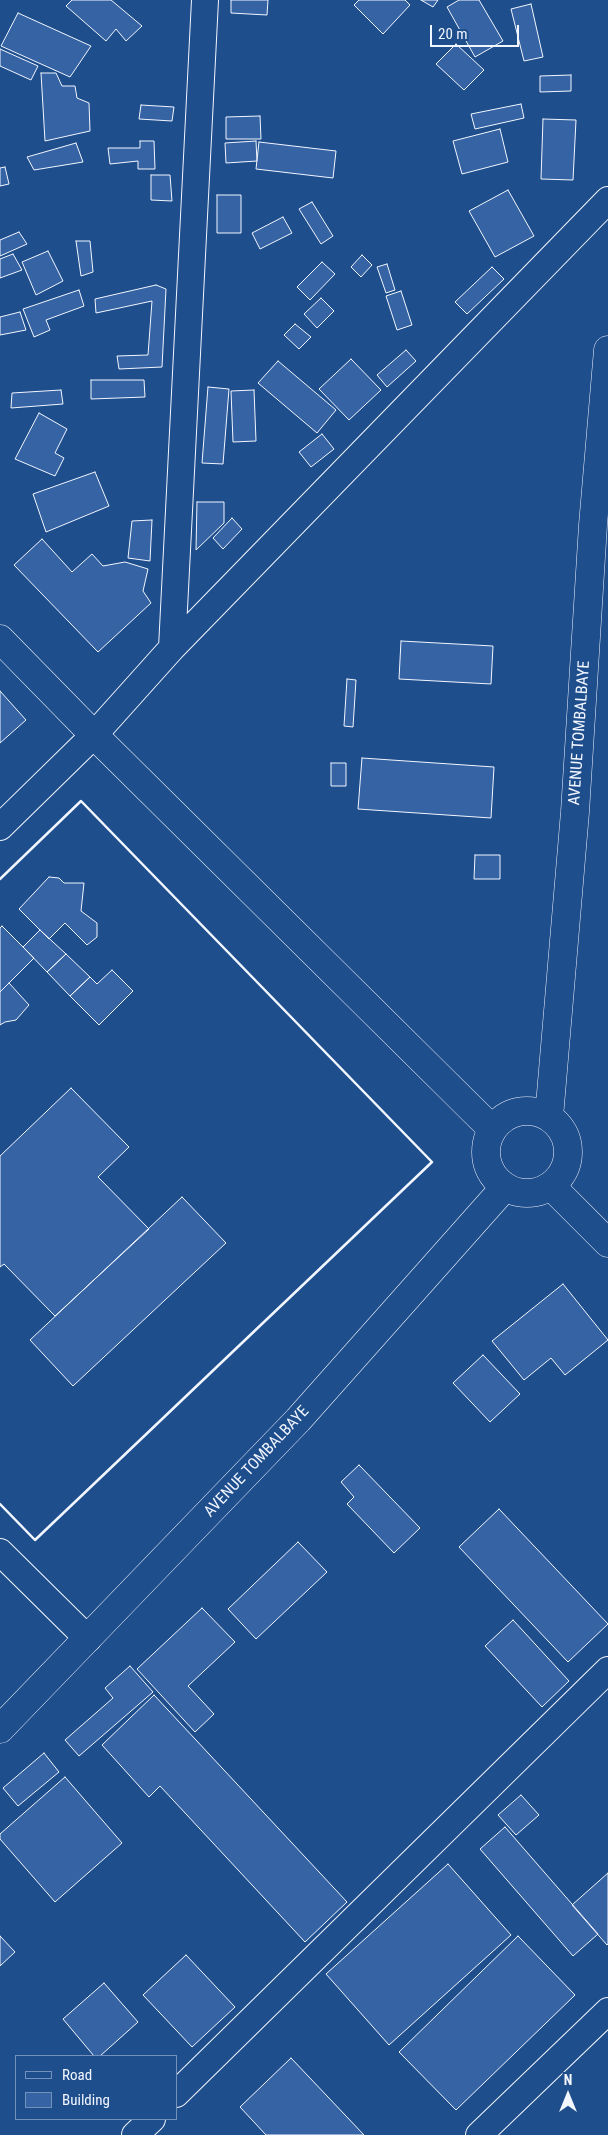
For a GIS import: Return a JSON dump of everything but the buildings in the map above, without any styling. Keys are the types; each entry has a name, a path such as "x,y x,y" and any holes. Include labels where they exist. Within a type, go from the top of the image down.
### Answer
{"main road":[{"name":"AVENUE TOMBALBAYE","path":"549,1117 575,802 593,525 608,350"},
{"path":"0,639 94,735 492,1129"},
{"path":"534,1111 549,1117 559,1126 566,1138 568,1151 564,1170 551,1186 536,1192 520,1193 504,1187 493,1176 486,1161 486,1144 492,1129 503,1118 518,1112 534,1111"},
{"path":"551,1186 608,1243"},
{"name":"AVENUE TOMBALBAYE","path":"0,1729 298,1420 504,1187"}],"street":[{"path":"172,648 204,0"},
{"path":"0,827 94,735 172,648 608,200"},
{"path":"0,1552 88,1639"},
{"path":"178,2092 608,1670"},
{"path":"480,2135 608,2011"},
{"path":"135,2135 151,2120"}],"wall":[{"path":"0,879 81,801 432,1162 35,1540 0,1504"}]}
